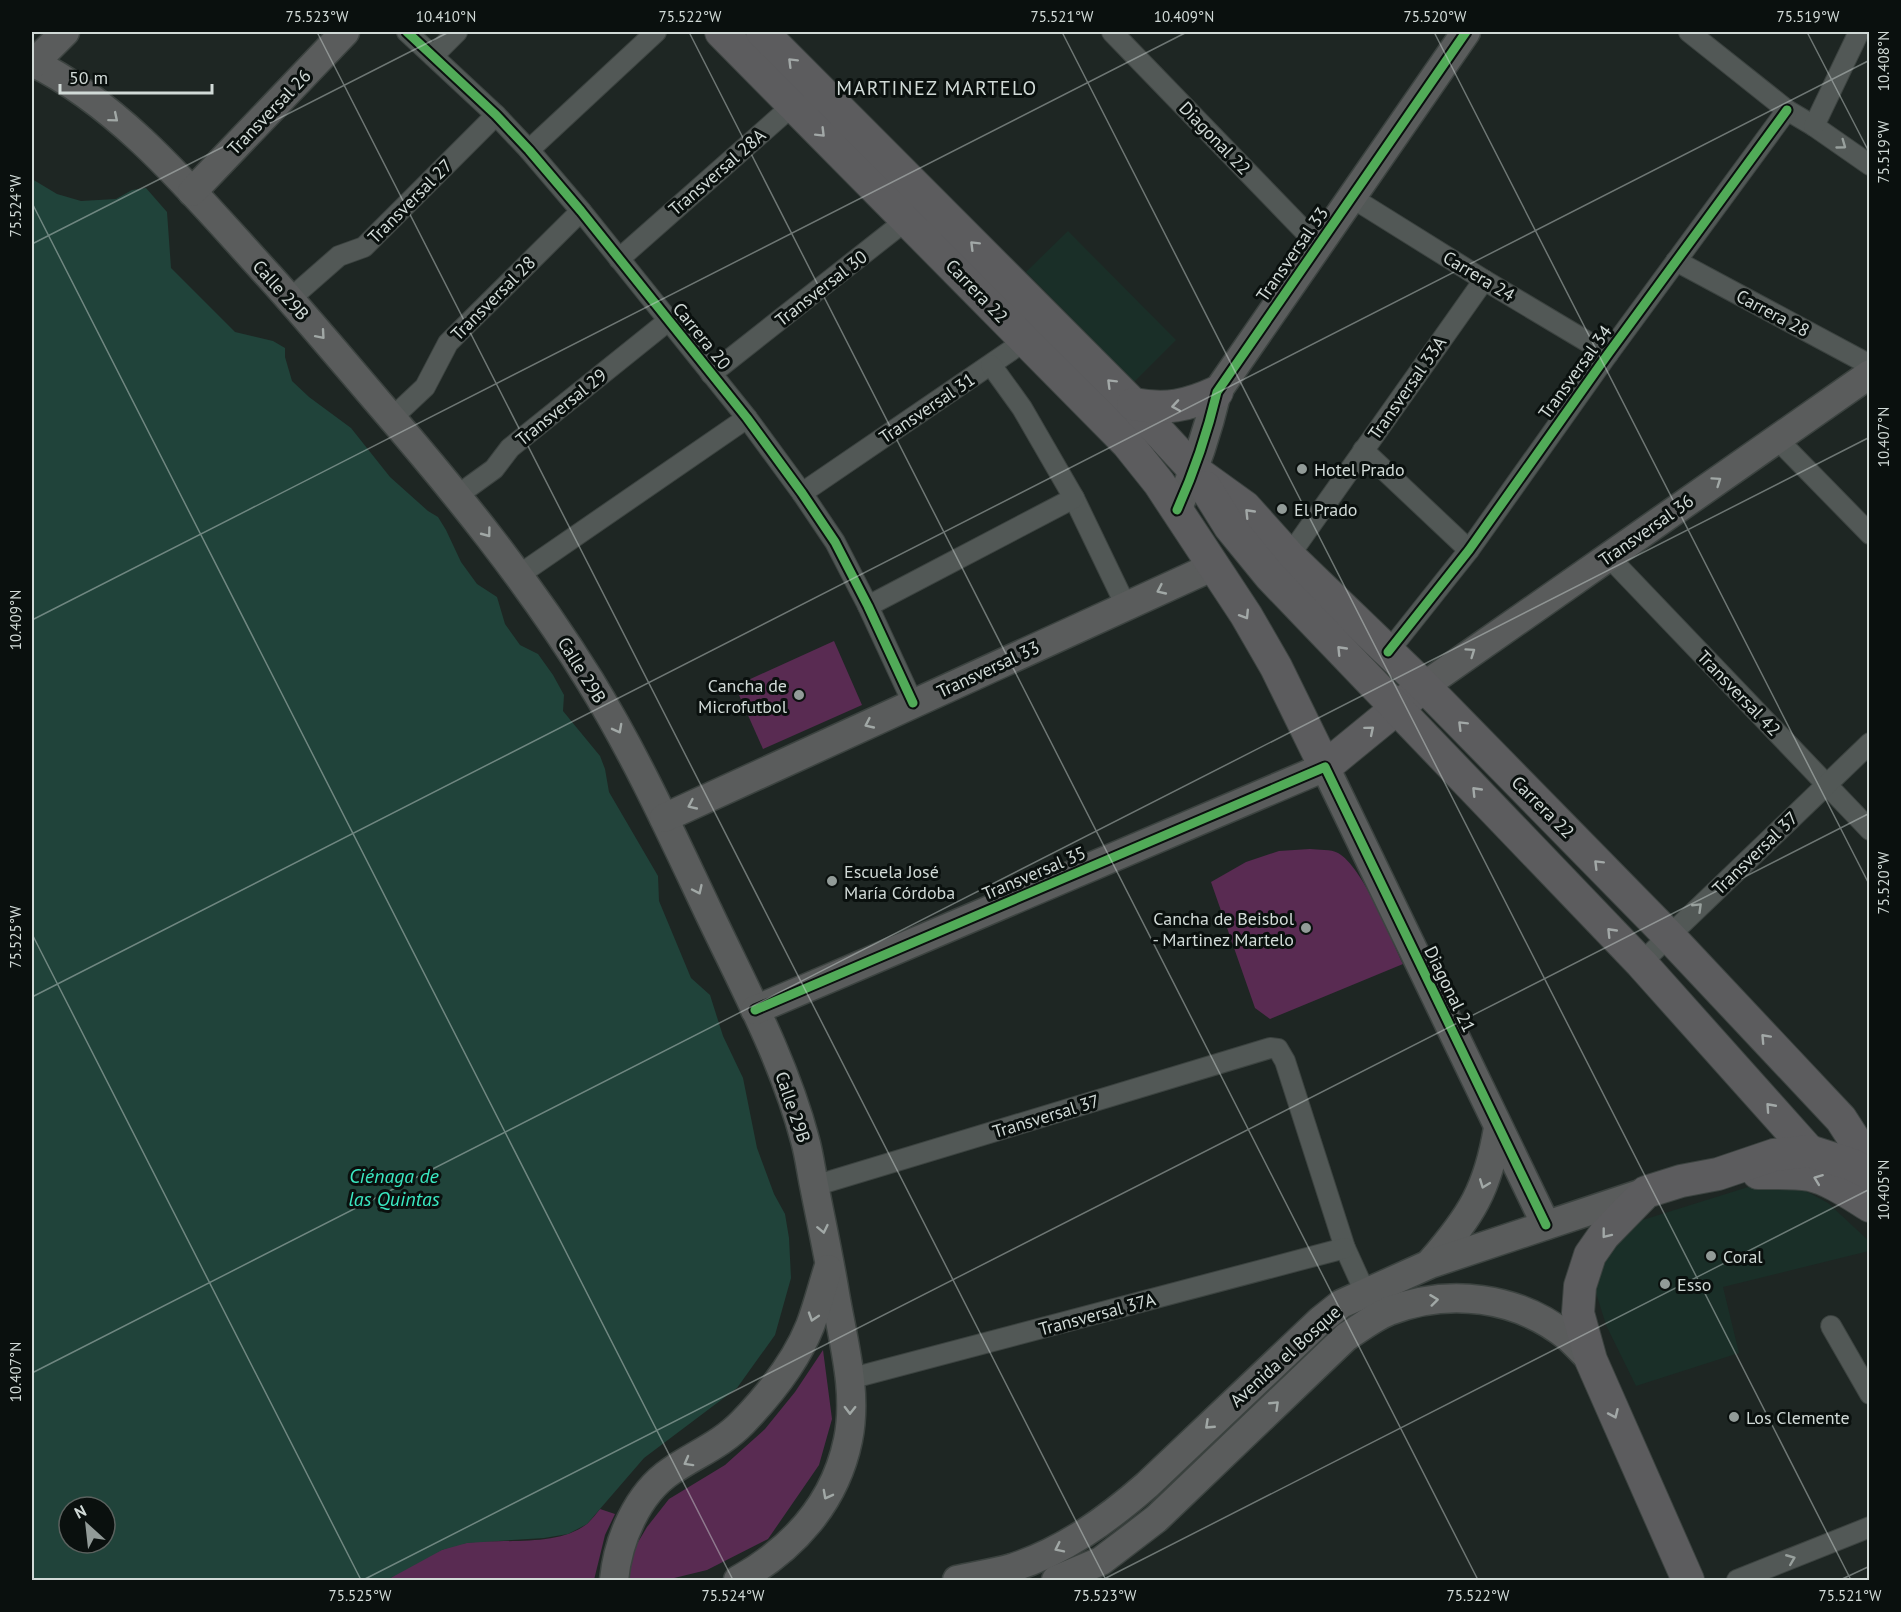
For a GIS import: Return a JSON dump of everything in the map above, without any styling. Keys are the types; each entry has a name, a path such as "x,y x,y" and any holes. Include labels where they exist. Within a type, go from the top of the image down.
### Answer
{"main road":[{"path":"33,62 65,32"},
{"name":"Transversal 26","path":"192,192 345,32"},
{"name":"Carrera 22","path":"721,32 804,95 919,210 1051,323 1195,471 1245,507 1279,566 1397,708 1641,963 1809,1151"},
{"name":"Carrera 22","path":"762,32 804,95"},
{"name":"Transversal 33","path":"1177,510 1195,471 1217,392 1466,32"},
{"name":"Calle 29B","path":"33,62 66,80 95,101 151,150 192,192 290,299 458,495 519,575 593,685 614,721 664,818 755,1010 793,1102 806,1141 830,1261 852,1412 848,1440 826,1499 808,1525 787,1547 762,1567 738,1581"},
{"name":"Carrera 22","path":"919,210 1026,341 1127,442 1159,483 1214,566"},
{"name":"Transversal 36","path":"1424,686 1869,374"},
{"path":"1133,405 1155,408 1176,407 1217,392"},
{"path":"1214,566 1279,566"},
{"name":"Transversal 33","path":"664,818 1214,566"},
{"name":"Diagonal 21","path":"1214,566 1276,667 1546,1225"},
{"name":"Carrera 22","path":"1279,566 1314,580 1424,686 1669,936 1841,1119 1869,1164"},
{"path":"1325,767 1424,686"},
{"name":"Transversal 35","path":"755,1010 1325,767"},
{"path":"1430,1264 1469,1215 1483,1188 1493,1158 1498,1128"},
{"path":"1809,1151 1853,1165 1869,1174"},
{"name":"Avenida el Bosque","path":"957,1581 1011,1568 1041,1557 1066,1545 1118,1510 1321,1320 1341,1304 1430,1264 1646,1192 1681,1181 1718,1174 1774,1155 1809,1151"},
{"name":"Avenida el Bosque","path":"1718,1174 1786,1173 1812,1176 1842,1189 1869,1206"},
{"path":"1646,1192 1604,1235 1590,1256 1580,1286 1578,1313 1591,1360 1688,1581"},
{"path":"614,1581 624,1536 635,1512 651,1490 670,1471 709,1450 730,1435 750,1414 789,1364 810,1326 830,1261"},
{"name":"Avenida el Bosque","path":"1056,1581 1101,1561 1127,1543 1346,1337 1366,1323 1388,1312 1418,1302 1450,1298 1482,1299 1513,1307 1542,1320 1591,1360"},
{"path":"1108,1581 1149,1541 1187,1489"}],"street":[{"name":"Carrera 20","path":"407,32 496,115 529,150 581,211 747,418 835,542 913,703"},
{"path":"433,56 457,32"},
{"path":"529,150 656,32"},
{"path":"1689,32 1787,110 1869,165"},
{"path":"1814,126 1859,32"},
{"name":"Diagonal 22","path":"1116,33 1318,245"},
{"name":"Transversal 28A","path":"619,259 804,95"},
{"name":"Transversal 34","path":"1388,652 1469,549 1608,354 1787,110"},
{"name":"Transversal 27","path":"290,299 339,256 364,247 496,115"},
{"name":"Carrera 24","path":"1351,197 1608,354"},
{"name":"Transversal 30","path":"711,374 919,210"},
{"name":"Transversal 28","path":"392,418 425,387 448,343 581,211"},
{"name":"Carrera 28","path":"1676,261 1869,365"},
{"name":"Transversal 33A","path":"1279,566 1484,280"},
{"name":"Transversal 29","path":"458,495 494,469 510,448 668,321"},
{"name":"Transversal 31","path":"802,493 1051,323"},
{"path":"991,365 1022,408 1074,498 1126,606"},
{"path":"519,575 747,418"},
{"path":"1777,439 1869,534"},
{"path":"1363,450 1469,549"},
{"path":"868,606 1074,498"},
{"name":"Transversal 42","path":"1608,556 1869,830"},
{"name":"Transversal 37","path":"1641,963 1869,743"},
{"name":"Transversal 37","path":"814,1186 1270,1048 1278,1049 1285,1061 1345,1248"},
{"path":"1345,1248 1365,1292"},
{"name":"Transversal 37A","path":"849,1379 1345,1248"},
{"path":"1831,1326 1869,1394"},
{"path":"1737,1581 1869,1527"}],"shaded area":[{"path":"1068,231 1176,340 1134,382 1026,272"},
{"name":"Cancha de Microfutbol","path":"834,641 862,705 763,749 735,686"},
{"name":"Cancha de Beisbol - Martinez Martelo","path":"1310,849 1338,853 1357,872 1403,964 1270,1019 1255,1008 1211,882 1246,862 1279,851"},
{"name":"Esso","path":"1761,1183 1800,1188 1828,1203 1869,1241 1869,1251 1723,1287 1739,1353 1636,1386 1606,1325 1592,1280 1612,1245 1633,1223"},
{"path":"823,1350 832,1419 819,1465 768,1539 707,1570 666,1580 627,1580 634,1549 647,1527 669,1499 725,1465 765,1429 795,1392"},
{"path":"600,1509 615,1514 605,1535 594,1580 387,1580 425,1558 455,1545 546,1539 576,1531 588,1523"}],"water":[{"name":"Ciénaga de las Quintas","path":"32,179 57,194 81,201 116,199 132,190 146,188 167,212 171,268 235,332 273,341 285,348 285,357 292,381 309,397 351,428 390,477 438,517 461,562 477,584 497,597 505,624 520,645 538,654 564,695 563,711 600,756 609,792 658,876 659,901 691,978 710,995 723,1036 743,1078 757,1148 774,1194 785,1214 791,1278 775,1335 737,1388 644,1458 587,1524 568,1534 544,1538 467,1543 442,1550 387,1580 32,1580"}],"cycle path":[{"path":"407,32 496,115 529,150 581,211 747,418 835,542 913,703"},
{"path":"1177,510 1200,452 1217,392 1466,32"},
{"path":"1388,652 1469,550 1608,354 1787,110"},
{"path":"755,1010 1325,767 1546,1225"}],"place":[{"name":"Hotel Prado","path":"1302,469"},
{"name":"El Prado","path":"1282,509"},
{"name":"Cancha de Microfutbol","path":"799,695"},
{"name":"Escuela José María Córdoba","path":"832,881"},
{"name":"Cancha de Beisbol - Martinez Martelo","path":"1306,928"},
{"name":"Coral","path":"1711,1256"},
{"name":"Esso","path":"1665,1284"},
{"name":"Los Clemente","path":"1734,1417"}],"district":[{"name":"MARTINEZ MARTELO","path":"937,88"}]}
